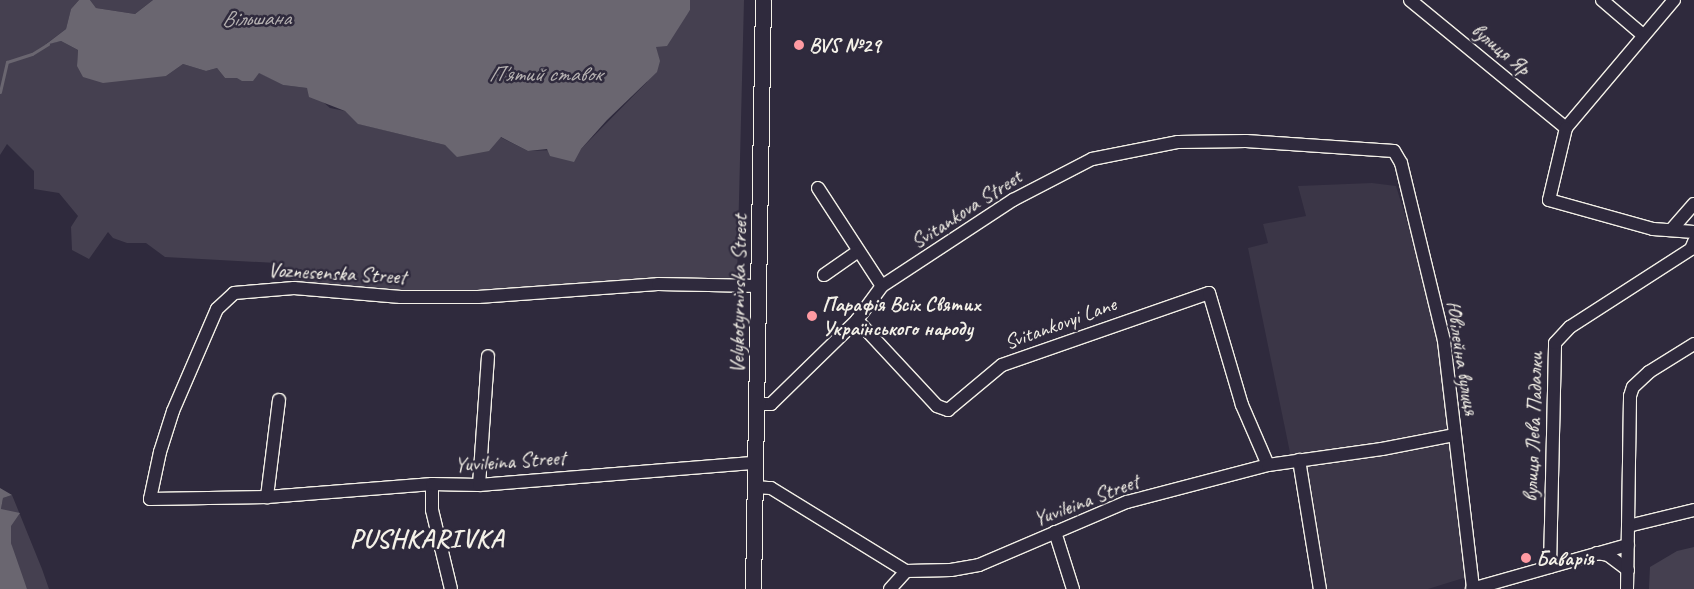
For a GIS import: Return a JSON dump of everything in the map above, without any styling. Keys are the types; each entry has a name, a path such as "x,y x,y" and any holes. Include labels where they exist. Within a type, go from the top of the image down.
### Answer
{"main road":[{"name":"Velykotyrnivska Street","path":"753,589 763,0"}],"street":[{"name":"вулиця Яр","path":"1410,0 1566,128"},
{"path":"1602,0 1643,35"},
{"path":"1674,0 1566,128 1549,200 1653,229 1694,232"},
{"name":"Svitankova Street","path":"757,404 771,404 857,320 882,286 1013,200 1092,159 1178,142 1246,141 1382,148"},
{"name":"Ювілейна вулиця","path":"1382,148 1394,150 1402,163 1413,219 1423,248 1444,341 1472,589"},
{"path":"818,188 857,252 882,286"},
{"path":"1672,229 1694,204"},
{"name":"вулиця Лева Падалки","path":"1550,567 1556,343 1570,327 1691,249 1694,242"},
{"path":"824,275 857,252"},
{"name":"Voznesenska Street","path":"267,497 150,499 160,452 173,411 217,309 234,293 294,288 401,297 478,297 658,284 759,286"},
{"name":"Svitankovyi Lane","path":"857,320 936,406 948,410 1002,365 1209,293 1242,405 1268,465"},
{"path":"1627,589 1629,409 1633,387 1655,368 1694,344"},
{"path":"479,485 488,356"},
{"path":"267,497 280,400"},
{"name":"Yuvileina Street","path":"906,571 970,567 1127,502 1268,465 1454,435"},
{"path":"1299,460 1320,589"},
{"name":"Yuvileina Street","path":"267,497 432,484 479,485 756,463"},
{"path":"432,484 432,510 451,589"},
{"path":"755,488 770,488 906,571 890,589"},
{"path":"1628,526 1694,510"},
{"path":"1055,532 1073,589"},
{"path":"1472,589 1628,545"},
{"path":"1597,553 1608,555 1628,570"}],"shaded area":[{"path":"0,0 79,0 71,9 66,29 46,44 61,41 78,50 77,66 166,76 183,64 206,71 217,68 225,78 258,72 283,85 307,88 330,108 345,111 359,124 445,145 457,156 500,137 528,151 581,149 647,82 656,47 678,26 690,10 690,0 744,0 737,279 466,294 304,288 287,276 277,263 165,257 146,243 127,243 113,238 108,232 89,259 72,250 71,227 78,216 59,193 34,189 34,171 7,144 0,155"},
{"path":"90,0 153,0 135,14 96,8"},
{"path":"1372,183 1396,186 1444,341 1470,576 1428,589 1318,589 1248,248 1268,243 1263,224 1306,216 1298,186"},
{"path":"12,495 49,589 27,589 18,572 11,543 11,526 1,509 3,498"},
{"path":"1694,547 1694,589 1649,589 1650,567 1677,551"}],"water":[{"name":"П'ятий ставок","path":"79,0 90,0 96,8 135,14 153,0 690,0 690,10 667,46 656,47 660,61 657,72 607,120 581,149 574,162 550,156 547,149 528,151 501,137 489,151 457,157 445,145 358,124 345,111 309,97 307,88 283,85 259,73 253,81 242,81 237,78 225,78 217,68 206,71 183,64 166,76 103,83 83,77 77,66 78,50 61,41 45,45 66,29 71,9"},
{"path":"0,488 12,495 3,498 1,509 20,513 11,526 11,543 27,589 0,589"}],"waterway":[{"name":"Вільшана","path":"0,92 7,62 32,54 48,44"}],"place":[{"name":"BVS №29","path":"799,45"},
{"name":"Парафія Всіх Святих Українського народу","path":"812,316"},
{"name":"Баварія","path":"1526,558"}],"district":[{"name":"PUSHKARIVKA","path":"427,539"}]}
